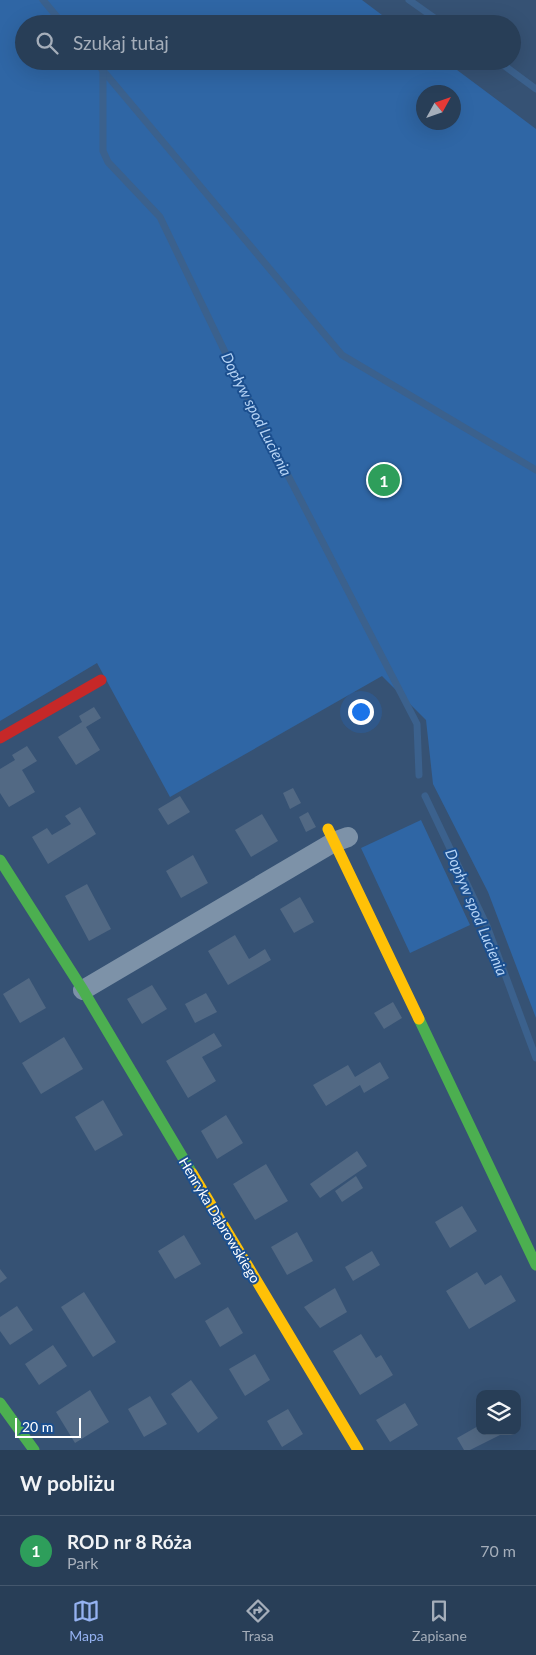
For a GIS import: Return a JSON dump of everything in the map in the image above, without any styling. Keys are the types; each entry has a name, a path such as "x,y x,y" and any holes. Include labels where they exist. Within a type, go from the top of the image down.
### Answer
{"street":[{"path":"0,738 101,680"},
{"path":"83,990 337,836 536,1265"},
{"name":"Henryka Dąbrowskiego","path":"0,860 83,990 358,1450"},
{"path":"0,1403 34,1450"}],"shaded area":[{"path":"0,0 362,0 382,15 15,15 15,70 457,70 536,129 536,1018 488,892 433,784 426,720 382,676 170,797 97,663 0,721"},
{"path":"421,820 470,925 410,953 361,848"}],"building":[{"path":"94,707 101,718 86,727 100,750 76,765 58,737 82,722 79,716"},
{"path":"27,746 37,761 22,770 35,792 9,807 0,793 0,769 15,760 12,755"},
{"path":"293,788 301,803 290,809 283,793"},
{"path":"180,796 190,812 168,825 158,809"},
{"path":"80,807 96,834 48,864 32,837 47,828 52,835 71,824 65,816"},
{"path":"308,812 316,827 306,832 299,817"},
{"path":"262,814 278,841 251,857 235,830"},
{"path":"193,855 208,883 181,898 166,871"},
{"path":"87,884 111,929 89,941 65,896"},
{"path":"300,897 314,922 294,933 280,909"},
{"path":"235,935 249,959 265,949 271,960 228,985 208,951"},
{"path":"29,978 46,1008 20,1023 3,994"},
{"path":"152,985 167,1009 142,1024 127,999"},
{"path":"206,993 217,1012 195,1023 185,1004"},
{"path":"393,1002 402,1018 384,1029 374,1013"},
{"path":"214,1033 222,1046 202,1057 216,1081 188,1098 166,1061"},
{"path":"64,1037 83,1069 41,1094 22,1063"},
{"path":"380,1062 389,1078 364,1093 360,1085 326,1106 313,1085 348,1065 355,1077"},
{"path":"103,1100 123,1135 95,1151 75,1117"},
{"path":"226,1115 243,1143 217,1159 201,1131"},
{"path":"357,1151 367,1166 320,1198 310,1184"},
{"path":"266,1164 288,1201 255,1220 233,1184"},
{"path":"356,1176 363,1188 342,1202 335,1191"},
{"path":"462,1206 477,1231 450,1248 435,1222"},
{"path":"297,1232 313,1261 287,1275 271,1247"},
{"path":"184,1235 201,1264 175,1279 158,1251"},
{"path":"372,1251 380,1265 353,1281 345,1267"},
{"path":"0,1269 7,1278 0,1283"},
{"path":"477,1272 485,1285 501,1275 516,1301 469,1329 446,1291"},
{"path":"335,1288 347,1312 320,1328 304,1307"},
{"path":"84,1292 116,1342 93,1357 61,1307"},
{"path":"17,1306 33,1330 10,1345 0,1331 0,1317"},
{"path":"228,1307 243,1333 220,1347 205,1321"},
{"path":"361,1334 376,1358 381,1355 393,1375 360,1395 333,1351"},
{"path":"53,1345 67,1366 39,1385 25,1364"},
{"path":"255,1354 270,1380 245,1396 229,1369"},
{"path":"191,1380 218,1418 198,1433 171,1394"},
{"path":"90,1390 109,1422 75,1443 56,1412"},
{"path":"150,1396 167,1424 144,1437 128,1409"},
{"path":"405,1403 418,1425 390,1442 376,1420"},
{"path":"288,1409 303,1434 282,1447 267,1421"},
{"path":"476,1427 476,1435 500,1435 470,1450 464,1450 457,1438"}],"waterway":[{"name":"Dopływ spod Lucienia","path":"43,0 56,15"},
{"path":"409,0 430,15"},
{"path":"103,70 342,355 536,470"},
{"path":"510,70 536,89"},
{"name":"Dopływ spod Lucienia","path":"103,71 103,151 108,162 160,217 238,379 417,724 419,775"},
{"name":"Dopływ spod Lucienia","path":"425,796 487,926 536,1058"}],"traffic: fast":[{"path":"0,860 83,990 192,1173"},
{"path":"419,1019 536,1265"},
{"path":"0,1403 34,1450"}],"traffic: slow":[{"path":"328,829 419,1019"},
{"path":"192,1173 358,1450"}],"traffic: jam":[{"path":"0,738 101,680"}],"place":[{"name":"ROD nr 8 Róża","path":"384,480"}]}
